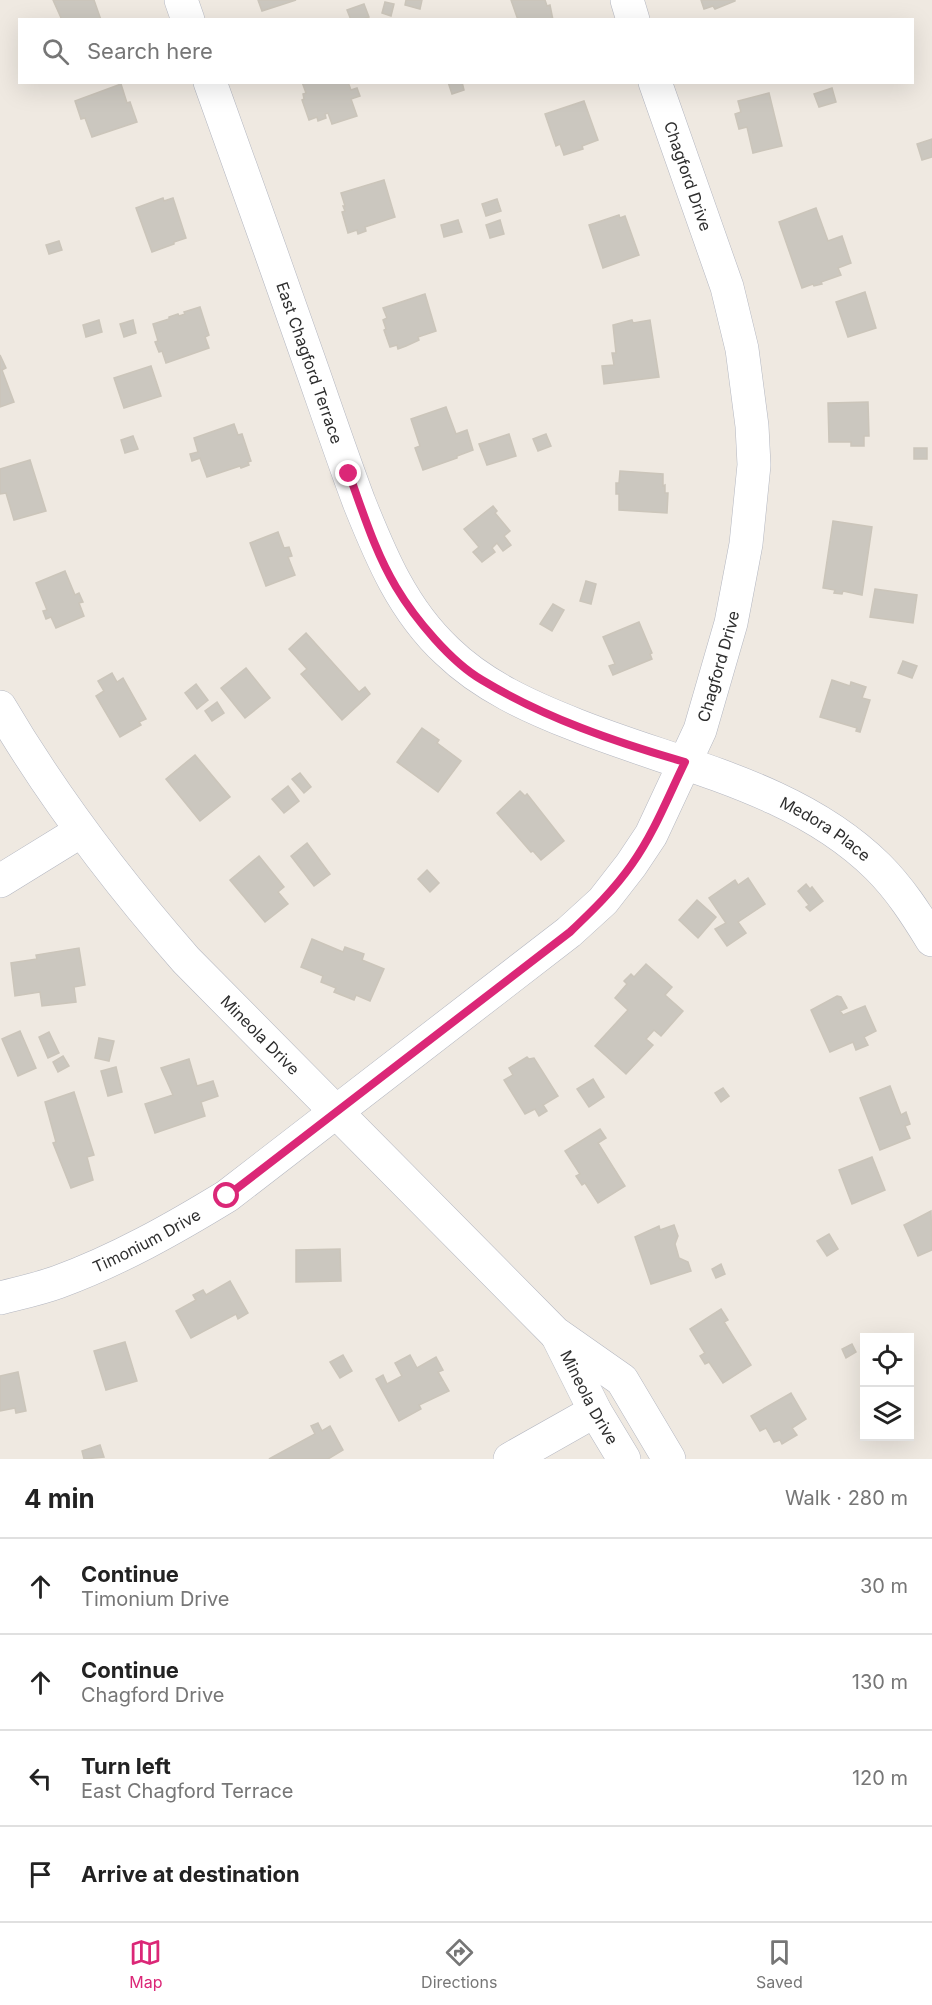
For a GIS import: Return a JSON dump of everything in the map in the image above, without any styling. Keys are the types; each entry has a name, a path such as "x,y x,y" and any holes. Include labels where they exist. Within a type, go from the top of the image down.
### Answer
{"street":[{"path":"180,0 187,18"},
{"path":"627,0 632,18"},
{"name":"East Chagford Terrace","path":"211,84 349,474 380,556 403,597 422,624 447,651 481,680 550,715 622,743 685,762"},
{"name":"Chagford Drive","path":"337,1113 570,932 603,901 631,866 651,835 700,730 710,700 731,622 746,544 754,465 752,426 742,349 727,286 656,84"},
{"name":"Mineola Drive","path":"0,707 34,765 81,831 132,898 186,960 555,1333 622,1380 669,1459"},
{"name":"Medora Place","path":"685,762 754,789 816,819 845,839 879,868 908,902 932,940"},
{"path":"0,881 81,831"},
{"name":"Timonium Drive","path":"0,1298 57,1282 88,1270 119,1257 180,1225 227,1196 337,1113"},
{"name":"Mineola Drive","path":"555,1333 595,1411 624,1459"},
{"path":"510,1459 595,1411"}],"building":[{"path":"53,0 94,0 100,18 61,18"},
{"path":"258,0 296,0 262,11"},
{"path":"406,0 422,0 420,9 405,5"},
{"path":"511,0 545,0 547,6 550,5 553,18 517,18"},
{"path":"701,0 735,1 715,9 713,6 704,9"},
{"path":"385,2 394,4 391,16 382,13"},
{"path":"364,4 369,17 350,18 347,10"},
{"path":"121,84 127,103 130,102 137,122 92,137 85,118 81,119 75,101"},
{"path":"303,84 349,84 351,90 357,88 360,96 351,99 357,116 332,124 328,113 325,114 326,118 318,121 317,117 309,120 302,100 304,99 303,94 306,93"},
{"path":"449,84 462,84 464,90 452,94"},
{"path":"832,88 836,102 819,107 814,94"},
{"path":"769,93 782,146 753,153 747,127 739,129 735,114 741,112 738,101"},
{"path":"584,101 598,140 582,146 583,149 564,155 560,144 556,146 545,114"},
{"path":"932,139 932,157 922,160 917,144"},
{"path":"384,180 395,217 365,227 366,231 358,234 357,230 348,233 342,212 345,211 343,206 345,206 341,193"},
{"path":"163,198 164,201 173,198 186,238 152,252 136,208"},
{"path":"497,199 501,211 486,216 482,204"},
{"path":"816,208 828,241 842,236 851,263 838,268 841,275 821,282 822,284 802,288 779,222"},
{"path":"619,215 620,218 625,216 639,255 603,268 589,225"},
{"path":"458,220 462,232 444,237 441,225"},
{"path":"500,220 504,234 490,238 486,225"},
{"path":"59,241 62,250 49,254 46,245"},
{"path":"865,292 876,328 848,337 836,302"},
{"path":"425,294 436,331 418,337 419,340 398,349 397,345 390,347 384,330 386,329 383,320 387,318 383,308"},
{"path":"200,307 209,335 205,337 209,348 166,363 162,351 159,352 155,342 158,341 153,324"},
{"path":"99,320 102,332 86,337 83,325"},
{"path":"133,320 136,333 124,337 120,324"},
{"path":"632,320 633,323 650,320 659,377 604,384 602,366 614,365 612,353 616,353 613,325"},
{"path":"0,355 6,368 2,370 14,402 0,407"},
{"path":"151,366 161,396 124,408 114,378"},
{"path":"868,402 869,436 864,436 864,446 851,446 851,442 829,442 828,403"},
{"path":"446,407 456,434 467,430 473,450 423,470 415,448 420,446 411,419"},
{"path":"234,424 238,435 242,434 251,461 248,462 249,465 207,477 200,458 192,461 190,454 198,452 194,438"},
{"path":"509,434 516,456 487,465 479,444"},
{"path":"546,434 551,446 538,451 533,439"},
{"path":"133,436 138,449 125,453 121,440"},
{"path":"914,448 927,448 927,459 914,459"},
{"path":"30,460 46,511 14,520 6,493 0,494 0,469"},
{"path":"620,471 663,474 663,486 665,485 665,493 668,493 667,513 619,510 616,483 619,483"},
{"path":"493,506 497,511 495,513 510,531 504,536 511,545 503,551 497,543 492,548 495,552 482,562 473,552 479,547 464,529"},
{"path":"833,521 872,527 862,595 843,591 842,594 834,593 835,590 823,588"},
{"path":"278,532 284,548 289,547 292,556 288,557 295,575 266,586 250,543"},
{"path":"65,571 75,595 79,593 83,602 79,603 84,616 56,628 51,617 46,619 43,611 47,610 36,583"},
{"path":"586,581 596,584 591,604 580,601"},
{"path":"875,589 917,595 913,623 870,617"},
{"path":"553,604 564,610 552,631 540,624"},
{"path":"639,622 652,653 650,654 652,659 613,675 609,666 615,664 603,637"},
{"path":"306,633 359,692 365,687 370,694 342,720 301,674 307,669 289,649"},
{"path":"903,661 917,666 912,678 898,673"},
{"path":"246,668 270,698 245,718 221,688"},
{"path":"112,673 117,682 123,678 146,719 139,722 141,725 120,737 96,696 104,691 98,681"},
{"path":"832,680 850,686 851,682 866,687 862,698 870,700 860,732 856,731 857,728 820,717"},
{"path":"196,684 208,700 197,709 185,693"},
{"path":"217,702 224,713 212,721 205,711"},
{"path":"422,728 439,740 437,743 461,761 438,792 397,762"},
{"path":"195,755 230,797 200,821 166,779"},
{"path":"300,773 311,787 304,793 292,779"},
{"path":"288,786 299,801 284,813 272,799"},
{"path":"520,791 525,796 527,794 564,841 541,860 533,851 531,852 497,813"},
{"path":"307,843 330,874 314,886 291,856"},
{"path":"259,856 284,887 278,892 288,904 265,922 230,880"},
{"path":"427,870 439,883 430,892 418,879"},
{"path":"748,878 765,904 738,922 746,933 727,946 715,929 726,923 709,898 735,880 738,885"},
{"path":"806,884 810,889 812,887 823,901 810,911 806,907 809,905 798,891"},
{"path":"697,900 716,917 698,938 679,920"},
{"path":"312,939 343,952 345,947 364,954 362,960 384,969 370,1001 356,995 354,1000 334,992 336,988 321,982 323,976 301,967"},
{"path":"79,948 85,985 74,987 76,1002 42,1006 40,992 15,996 11,963 37,959 36,955"},
{"path":"646,964 672,987 665,995 683,1011 661,1036 654,1030 646,1039 653,1045 626,1074 595,1046 628,1010 615,998 627,984 624,981 631,974 634,977"},
{"path":"837,996 841,997 847,1008 840,1011 843,1015 865,1006 876,1031 864,1037 868,1045 856,1050 853,1042 830,1052 811,1010"},
{"path":"20,1031 36,1068 18,1076 2,1039"},
{"path":"49,1032 59,1053 48,1058 39,1037"},
{"path":"99,1038 114,1041 109,1061 95,1058"},
{"path":"63,1056 69,1066 58,1072 53,1062"},
{"path":"527,1057 534,1058 558,1096 543,1105 547,1111 539,1116 535,1109 525,1114 504,1080 513,1075 509,1068"},
{"path":"189,1059 197,1086 213,1081 218,1096 201,1102 205,1116 155,1133 145,1104 173,1095 161,1068"},
{"path":"116,1067 122,1092 108,1096 101,1071"},
{"path":"593,1079 604,1097 589,1107 577,1089"},
{"path":"890,1086 901,1115 906,1112 910,1124 905,1126 910,1138 880,1150 860,1098"},
{"path":"723,1088 729,1096 721,1102 715,1093"},
{"path":"74,1092 94,1155 87,1157 93,1180 71,1188 53,1143 56,1142 45,1102"},
{"path":"600,1129 606,1138 598,1143 625,1186 598,1203 585,1183 582,1185 576,1176 580,1174 565,1151"},
{"path":"872,1157 885,1190 852,1204 839,1170"},
{"path":"931,1211 932,1250 918,1256 904,1225"},
{"path":"674,1225 678,1236 675,1244 679,1258 688,1262 691,1271 651,1284 635,1237 659,1226 660,1230"},
{"path":"829,1234 838,1249 827,1256 817,1241"},
{"path":"340,1249 341,1281 296,1282 296,1250"},
{"path":"721,1264 725,1274 716,1278 712,1269"},
{"path":"230,1281 248,1313 238,1319 236,1314 191,1338 176,1311 196,1300 193,1295 203,1290 206,1295"},
{"path":"721,1309 728,1320 724,1322 751,1365 723,1383 709,1362 705,1364 700,1356 705,1353 690,1329"},
{"path":"125,1342 137,1381 106,1390 94,1351"},
{"path":"852,1344 856,1352 846,1358 842,1349"},
{"path":"343,1355 352,1371 340,1378 330,1362"},
{"path":"410,1355 417,1368 436,1357 443,1370 438,1372 449,1391 419,1405 421,1409 399,1421 376,1379 383,1375 387,1384 402,1376 395,1363"},
{"path":"18,1372 26,1411 16,1413 15,1408 0,1411 0,1376"},
{"path":"791,1393 806,1419 792,1428 797,1435 782,1444 780,1440 774,1442 766,1428 760,1431 751,1416"},
{"path":"318,1423 322,1431 330,1426 343,1450 328,1459 269,1459 315,1434 311,1426"},
{"path":"100,1445 104,1457 84,1459 82,1451"}],"route":[{"path":"227,1196 570,932 603,901 631,866 651,835 685,762 622,743 550,715 481,680 447,651 422,624 397,588 380,556 349,474"}]}
